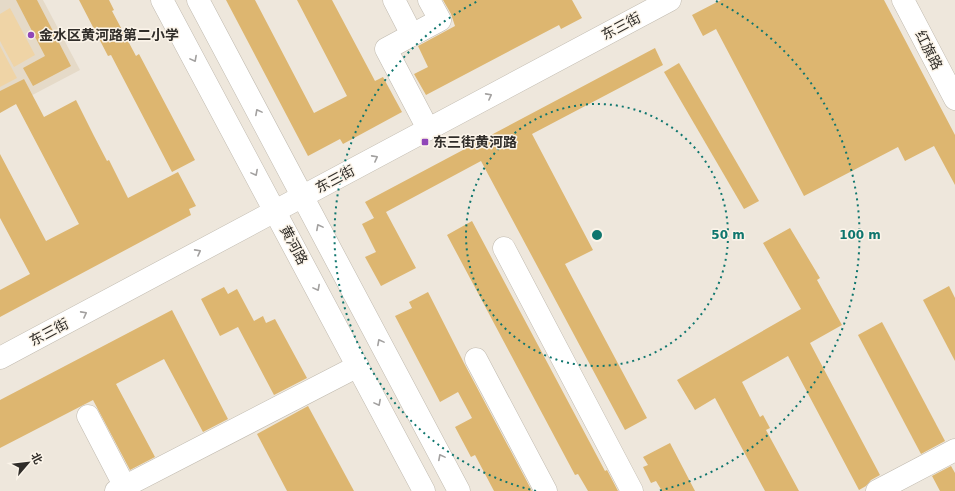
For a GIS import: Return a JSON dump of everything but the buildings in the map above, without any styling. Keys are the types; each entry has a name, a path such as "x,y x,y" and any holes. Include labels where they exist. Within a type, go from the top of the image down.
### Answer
{"main road":[{"name":"黄河路","path":"162,0 276,211 424,491"},
{"path":"198,0 459,491"},
{"path":"394,0 412,35"},
{"path":"428,129 386,49 440,20 429,0"},
{"name":"东三街","path":"0,358 670,0"},
{"name":"红旗路","path":"903,0 955,99"},
{"path":"504,248 632,491"},
{"path":"476,359 546,491"},
{"path":"88,416 121,489 358,366"},
{"path":"877,491 955,450"}],"shaded area":[{"name":"金水区黄河路第二小学","path":"0,0 43,0 80,70 0,112"},
{"path":"10,8 35,55 14,67 0,41 0,14"},
{"path":"0,46 17,78 0,87"}],"place":[{"name":"金水区黄河路第二小学","path":"31,35"},
{"name":"东三街黄河路","path":"425,142"}]}
